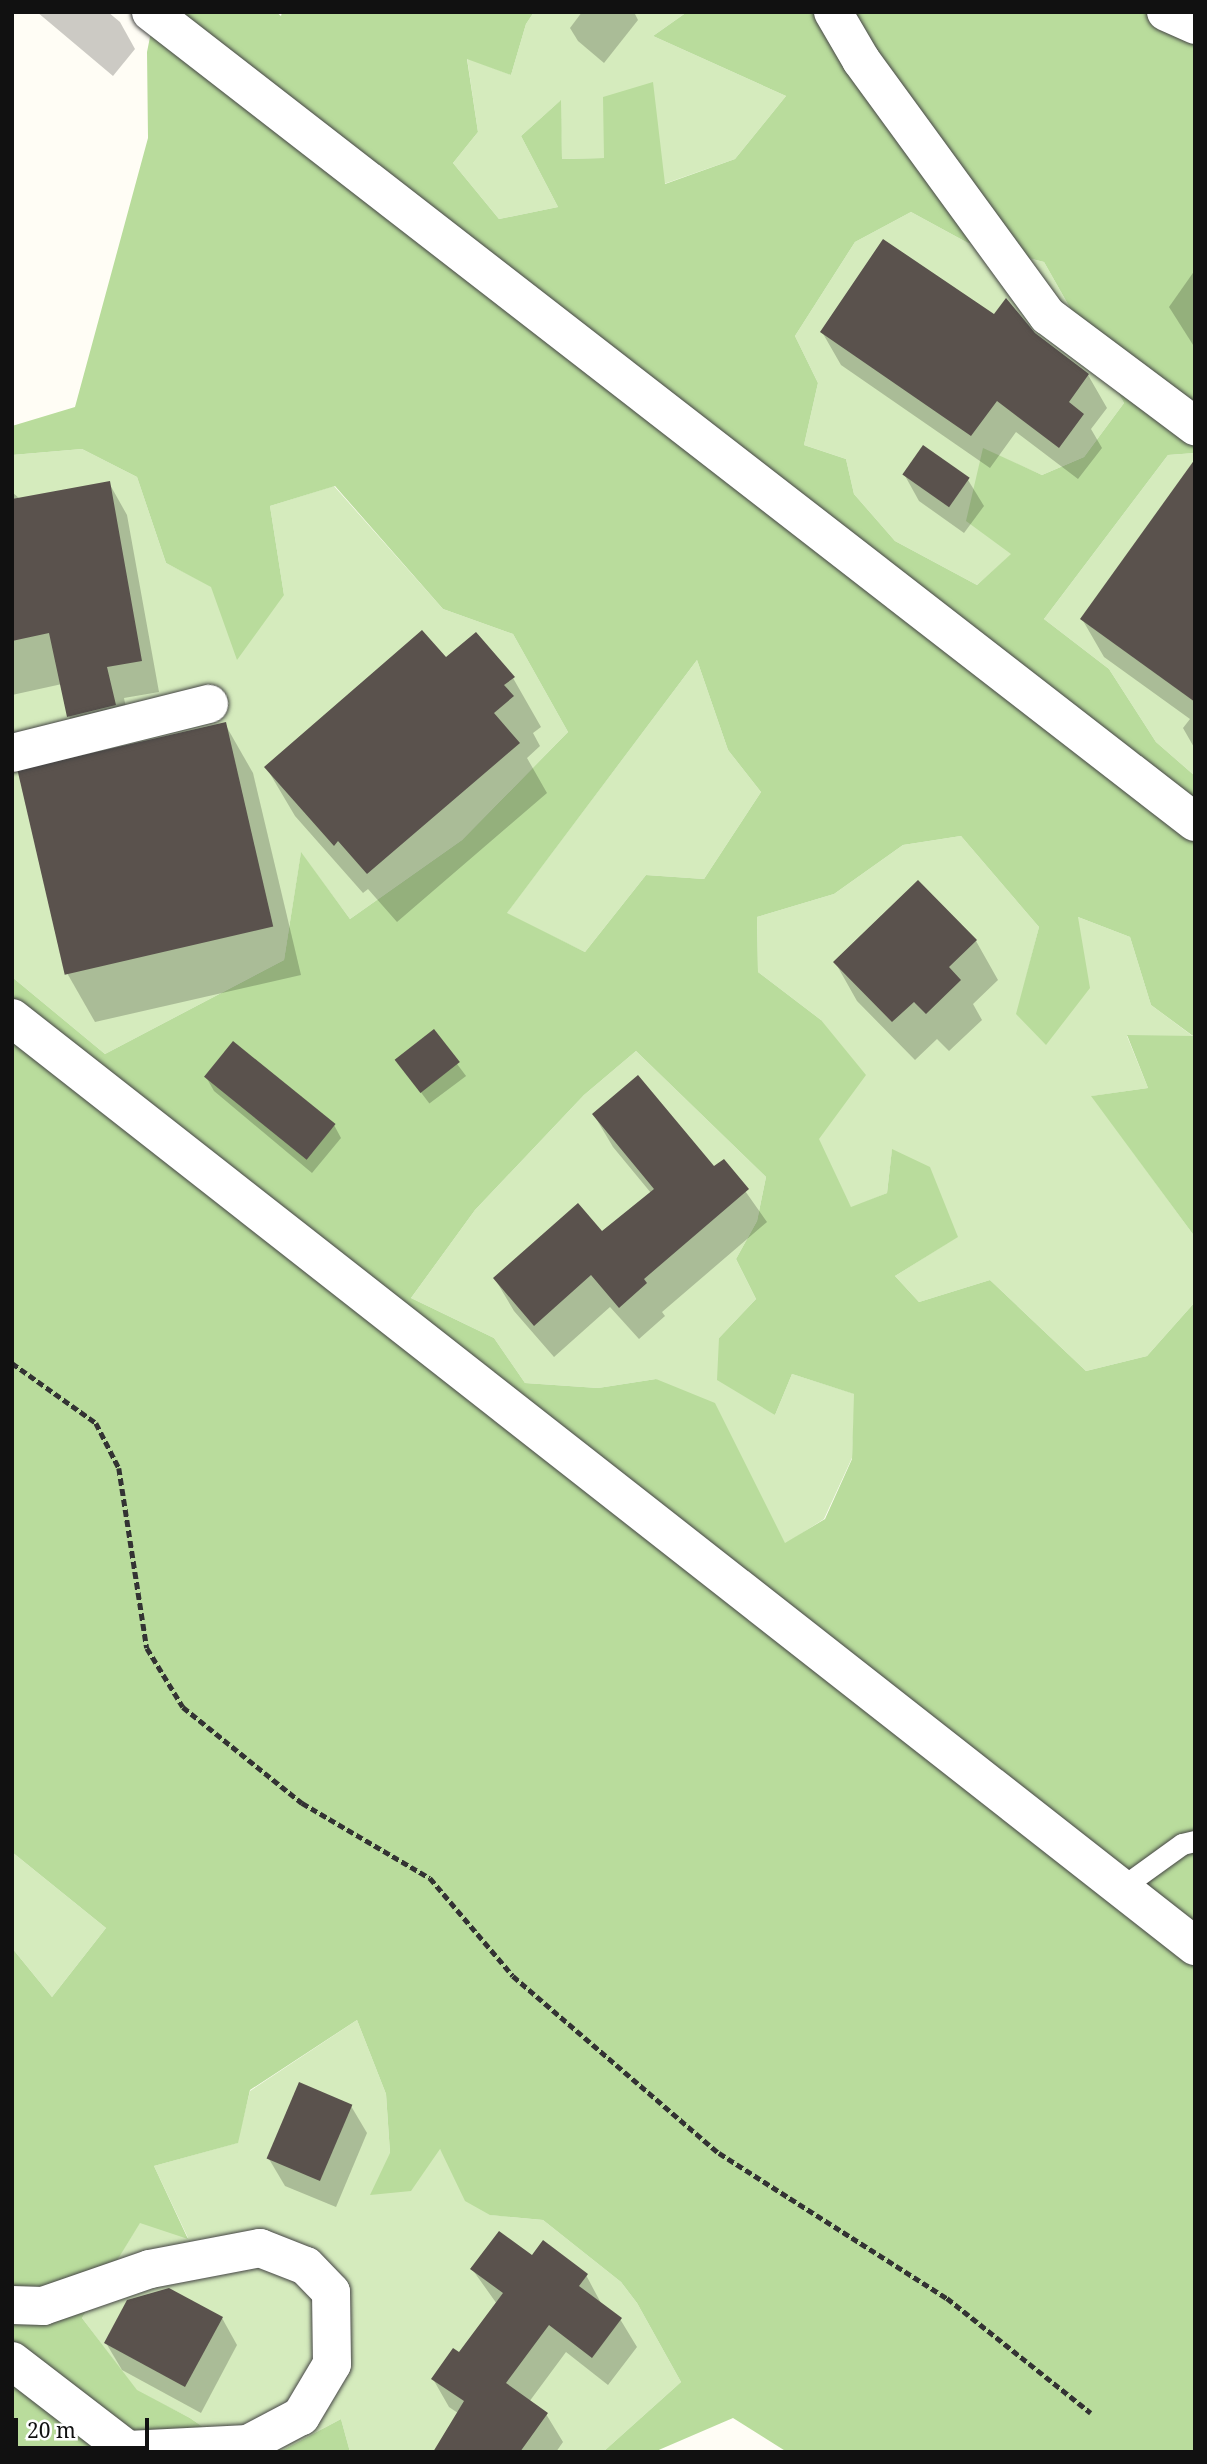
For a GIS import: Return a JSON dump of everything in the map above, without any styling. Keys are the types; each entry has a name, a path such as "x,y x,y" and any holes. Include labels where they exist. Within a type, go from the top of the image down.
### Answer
{"street":[{"path":"151,12 1195,822"},
{"path":"833,12 861,60 1048,316 1195,426"},
{"path":"1166,12 1195,26"},
{"path":"12,753 209,704"},
{"path":"12,1018 1195,1946"},
{"path":"12,2305 43,2306 150,2269 260,2248 306,2266 331,2292 332,2364 301,2416 248,2444 129,2451 12,2361"}],"lane":[{"path":"1121,1888 1182,1844 1195,1841"}],"path":[{"path":"12,1363 96,1423 119,1468 147,1648 183,1707 302,1802 430,1878 513,1976 719,2153 947,2298 1091,2413"}],"green space":[{"path":"155,12 276,12 281,16 282,12 534,12 526,24 511,75 467,59 478,132 453,163 499,219 558,207 521,136 561,100 562,159 604,158 603,97 653,82 665,184 735,159 786,96 653,36 687,12 1195,12 1195,453 1168,455 1044,619 1109,669 1156,742 1195,776 1195,1237 1091,1096 1148,1088 1127,1035 1193,1036 1151,1005 1130,937 1078,917 1090,988 1046,1045 1016,1014 1039,927 961,836 903,845 834,894 757,917 758,972 821,1020 866,1075 819,1139 851,1207 887,1193 892,1149 930,1167 958,1237 895,1276 919,1302 990,1280 1086,1371 1147,1356 1195,1302 1195,2452 787,2452 733,2418 654,2452 603,2452 681,2382 637,2303 621,2282 543,2220 490,2215 465,2201 440,2149 411,2191 370,2195 390,2153 386,2094 357,2020 250,2090 238,2143 154,2166 188,2239 140,2223 82,2318 137,2390 190,2418 239,2452 12,2452 12,1948 52,1997 106,1928 12,1852 12,977 105,1054 284,960 301,852 350,919 462,840 568,732 513,634 443,609 335,486 270,506 284,595 237,660 211,587 166,563 137,477 82,449 12,455 12,426 75,407 148,138 147,52","holes":["911,212 968,243 1044,262 1124,403 1084,457 1042,475 983,448 966,521 1011,554 977,585 895,541 854,494 846,459 804,445 818,383 795,336 855,242","697,660 728,750 761,792 704,879 646,875 585,952 507,913","636,1051 766,1177 757,1221 736,1259 756,1299 719,1338 717,1380 775,1415 792,1374 854,1394 852,1459 825,1519 785,1543 715,1403 656,1379 598,1388 525,1383 494,1338 411,1298 475,1210 584,1095"]},
{"path":"534,12 687,12 653,36 786,96 735,159 664,184 605,158 562,159 560,101 521,136 558,207 499,219 453,163 478,132 467,58 511,75 526,24"},
{"path":"911,212 968,243 1044,262 1124,403 1084,457 1042,475 983,449 1012,554 977,585 895,541 854,494 846,459 804,445 818,383 795,336 855,242"},
{"path":"82,449 137,477 166,563 211,586 284,595 270,506 334,486 443,609 513,634 568,732 462,840 350,919 301,853 284,960 105,1054 12,977 12,455"},
{"path":"1195,453 1195,776 1156,742 1109,669 1044,619 1168,455"},
{"path":"697,660 728,750 761,792 704,879 646,875 585,952 506,914"},
{"path":"961,836 1039,927 1017,1014 1078,917 1130,937 1151,1005 1194,1037 1127,1036 1148,1088 1092,1096 1195,1237 1195,1302 1147,1356 1086,1371 990,1280 919,1302 895,1276 957,1237 892,1150 887,1193 851,1208 818,1139 821,1020 758,972 757,917 834,894 903,845"},
{"path":"636,1051 766,1177 757,1221 736,1259 756,1299 719,1338 775,1415 792,1374 855,1394 852,1458 824,1519 785,1544 752,1483 656,1379 598,1388 525,1383 494,1338 411,1298 475,1210 584,1095"},
{"path":"12,1852 106,1928 52,1997 12,1948"},
{"path":"357,2020 386,2094 390,2153 440,2149 491,2215 543,2220 621,2282 637,2303 681,2382 603,2452 350,2452 341,2419 279,2452 239,2452 190,2418 137,2391 82,2318 140,2222 188,2238 154,2166 237,2143 250,2091"},
{"path":"341,2419 350,2452 279,2452"}],"building":[{"path":"883,239 994,314 1006,298 1035,333 1089,374 1069,402 1084,414 1059,448 997,401 971,436 820,332"},
{"path":"923,445 970,478 949,507 902,474"},
{"path":"1195,459 1195,702 1080,619"},
{"path":"110,481 142,661 107,667 116,705 67,717 49,633 12,641 12,499"},
{"path":"422,630 446,657 476,632 515,677 504,685 514,696 494,713 520,743 367,874 338,841 334,846 264,767"},
{"path":"226,722 273,927 65,975 17,770"},
{"path":"918,880 977,940 949,967 961,980 926,1014 914,1002 892,1022 833,962"},
{"path":"434,1029 460,1062 420,1093 395,1060"},
{"path":"233,1041 336,1124 307,1160 204,1077"},
{"path":"638,1075 714,1166 724,1159 749,1189 644,1279 647,1283 619,1308 591,1275 534,1326 493,1278 578,1203 602,1231 654,1189 592,1114"},
{"path":"299,2082 352,2105 320,2181 267,2158"},
{"path":"499,2231 532,2255 543,2240 588,2274 579,2286 622,2318 592,2358 549,2325 506,2383 548,2413 520,2452 433,2452 464,2401 431,2379 453,2348 459,2352 503,2293 470,2269"},
{"path":"169,2288 223,2317 185,2387 104,2343 127,2300"}]}
